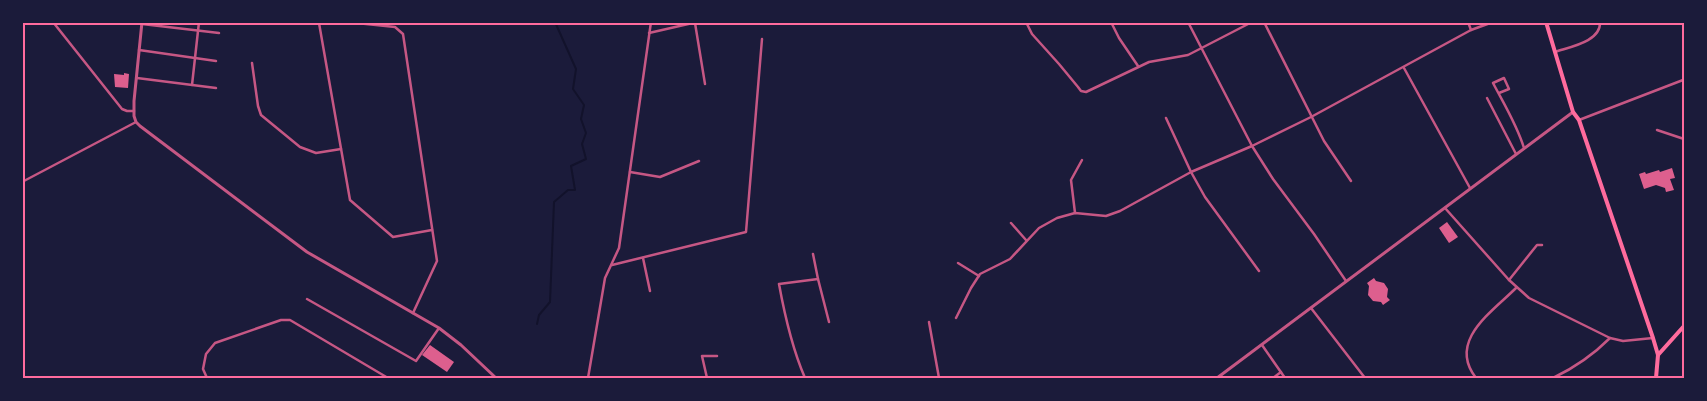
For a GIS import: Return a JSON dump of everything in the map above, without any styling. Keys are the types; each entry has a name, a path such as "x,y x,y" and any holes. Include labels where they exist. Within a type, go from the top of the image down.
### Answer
{"main road":[{"path":"1546,22 1573,112 1579,120 1653,338 1658,355 1656,378"},
{"path":"1658,355 1684,326"}],"street":[{"path":"53,22 122,109 134,111"},
{"path":"192,85 199,22"},
{"path":"337,22 318,23 350,200 393,237 432,230"},
{"path":"347,22 395,27 403,34 437,261 413,314"},
{"path":"588,378 605,278 619,248 651,22"},
{"path":"1026,22 1032,34 1081,91 1091,91 1103,83 1154,60 1188,55 1252,22"},
{"path":"1112,22 1119,38 1138,66"},
{"path":"1188,22 1252,146 1272,179 1314,234 1346,281"},
{"path":"1264,22 1324,141 1351,181"},
{"path":"1468,22 1471,30"},
{"path":"956,318 980,274 1010,259 1039,228 1056,218 1075,213 1106,216 1120,211 1191,172 1252,146 1311,117 1471,30 1494,22"},
{"path":"1555,52 1590,39 1601,27 1600,22"},
{"path":"219,33 142,23 134,111 136,122 191,166 307,252 438,328 461,345 496,378"},
{"path":"649,33 696,23 705,84"},
{"path":"611,265 746,232 762,39"},
{"path":"139,50 216,61"},
{"path":"252,63 261,115 300,147 316,153 341,149"},
{"path":"1404,68 1470,188"},
{"path":"137,78 216,88"},
{"path":"1498,94 1509,89 1504,78 1493,83 1498,94 1520,133 1524,148"},
{"path":"1579,120 1683,80"},
{"path":"1487,98 1516,154"},
{"path":"1217,378 1573,112"},
{"path":"1166,118 1191,172 1211,205 1259,271"},
{"path":"22,182 136,122"},
{"path":"1657,130 1684,139"},
{"path":"1075,213 1071,180 1082,160"},
{"path":"630,172 660,177 699,161"},
{"path":"1444,207 1516,288 1529,298 1610,338 1630,341 1653,338"},
{"path":"1010,223 1026,240"},
{"path":"1509,280 1537,245 1542,245"},
{"path":"813,254 830,322"},
{"path":"643,258 650,291"},
{"path":"958,263 979,276"},
{"path":"804,378 787,328 779,284 818,279"},
{"path":"1476,378 1467,361 1467,344 1472,332 1516,288"},
{"path":"307,299 416,361 438,328"},
{"path":"1311,308 1365,378"},
{"path":"207,378 203,369 206,354 216,343 281,320 290,320 388,378"},
{"path":"929,322 939,378"},
{"path":"1553,378 1576,367 1593,355 1610,338"},
{"path":"1262,345 1285,378"},
{"path":"707,378 702,356 718,356"},
{"path":"1272,378 1281,372"}],"building":[{"path":"124,73 129,74 128,88 115,87 114,74 124,75"},
{"path":"1672,168 1675,178 1670,179 1674,190 1666,192 1665,188 1656,185 1644,189 1639,174 1659,170 1660,172"},
{"path":"1447,222 1458,237 1449,243 1439,228"},
{"path":"1374,278 1376,281 1384,283 1388,289 1387,297 1390,300 1383,305 1381,302 1373,301 1368,295 1369,286 1367,283"},
{"path":"430,345 454,362 447,372 422,355"}],"waterway":[{"path":"537,324 539,315 550,302 554,202 568,190 575,190 571,166 586,159 582,144 586,133 581,119 584,105 573,89 576,69 555,22"}]}
